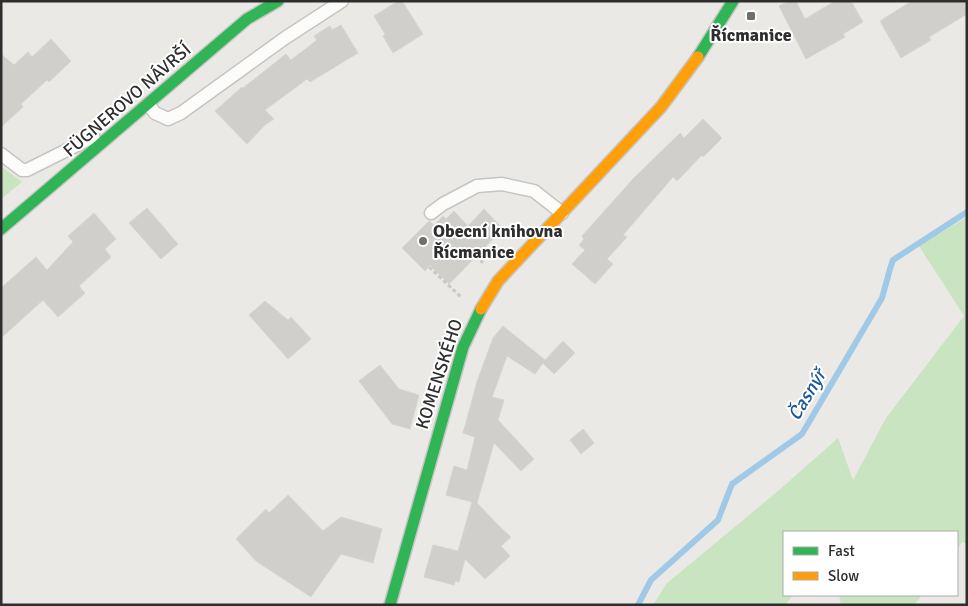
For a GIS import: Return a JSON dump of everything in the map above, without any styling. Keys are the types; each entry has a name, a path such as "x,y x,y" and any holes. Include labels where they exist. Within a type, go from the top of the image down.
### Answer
{"main road":[{"name":"FÜGNEROVO NÁVRŠÍ","path":"1,229 247,19 278,1"},
{"name":"KOMENSKÉHO","path":"390,605 463,347 473,324 498,281 661,107 704,50 733,1"}],"lane":[{"path":"148,104 155,113 168,119 180,113 285,38 342,1"},
{"path":"1,154 22,170 27,170 133,116"},
{"path":"431,213 443,204 477,186 502,184 534,191 562,213"}],"path":[{"path":"428,266 454,291"}],"green space":[{"path":"1,166 22,182 1,199"},
{"path":"967,217 967,544 962,542 958,548 958,531 783,531 783,596 792,596 785,605 653,605 666,584 778,491 838,438 853,480 886,418 964,316 919,246"},
{"path":"839,596 921,596 914,605 841,605"}],"building":[{"path":"398,1 402,1 423,34 393,53 383,36 385,34 374,16"},
{"path":"789,1 796,1 805,19 835,1 851,1 863,22 843,34 845,37 806,59 779,6"},
{"path":"912,1 967,1 967,14 929,37 931,40 901,58 880,21"},
{"path":"341,25 358,53 310,82 307,79 265,110 274,119 265,125 247,144 215,111 242,87 286,54 291,60 317,40 314,36 330,26 332,30"},
{"path":"51,39 71,61 49,82 47,80 21,104 23,107 1,127 1,54 14,65 28,52 32,57"},
{"path":"703,119 722,138 703,157 702,155 677,181 673,177 623,235 627,237 607,259 613,264 595,284 572,264 585,250 579,245 584,239 582,236 633,179 680,133 684,138"},
{"path":"147,208 178,244 161,259 129,223"},
{"path":"484,209 503,229 449,284 430,265 425,271 402,248 429,221 434,225 443,216 446,219 454,211 468,226"},
{"path":"94,213 116,239 105,249 111,257 79,286 85,293 58,317 43,300 1,338 1,288 36,257 47,270 73,242 68,236"},
{"path":"265,301 288,320 291,317 311,339 288,359 249,315"},
{"path":"503,326 545,360 563,341 575,353 554,374 543,363 535,374 507,356 492,397 504,400 498,420 534,459 521,471 494,443 477,503 511,537 501,546 510,556 485,579 465,559 459,582 455,581 454,585 424,577 433,545 458,551 472,502 446,495 454,466 467,470 475,437 463,433 477,382 493,338"},
{"path":"380,365 399,389 419,395 410,429 392,424 359,381"},
{"path":"583,429 594,443 581,454 570,440"},
{"path":"288,495 323,531 341,517 382,529 373,563 341,554 311,597 256,561 236,539 266,509 269,513"}],"waterway":[{"name":"Časnýř","path":"638,605 651,580 718,520 732,484 802,434 882,298 893,260 967,212"}],"traffic: fast":[{"path":"1,229 247,19 278,1"},
{"path":"698,57 733,1"},
{"path":"390,605 463,347 481,309"}],"traffic: slow":[{"path":"481,309 498,281 661,107 698,57"}],"place":[{"name":"Řícmanice","path":"751,16"},
{"name":"Obecní knihovna Řícmanice","path":"423,241"}]}
